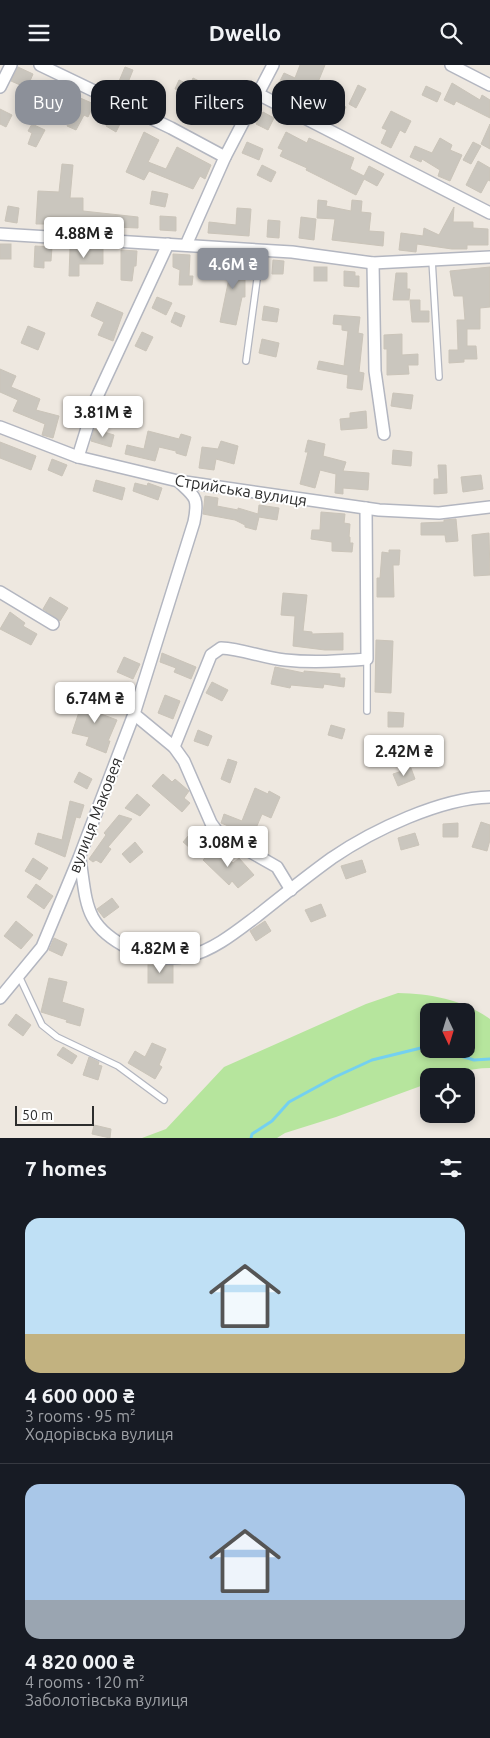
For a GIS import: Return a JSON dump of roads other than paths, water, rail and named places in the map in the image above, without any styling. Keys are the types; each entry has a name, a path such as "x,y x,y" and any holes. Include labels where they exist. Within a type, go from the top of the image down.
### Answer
{"street":[{"path":"0,87 11,65"},
{"path":"40,65 171,128 225,157"},
{"path":"262,86 273,65"},
{"path":"451,65 490,85"},
{"path":"262,96 490,213"},
{"path":"186,245 225,157 242,125"},
{"path":"0,235 292,251 373,263 490,257"},
{"path":"78,457 96,399 168,244"},
{"path":"373,263 375,371 384,434"},
{"name":"Стрийська вулиця","path":"0,427 78,457 178,481 366,508 439,513 490,507"},
{"name":"вулиця Маковея","path":"0,998 42,947 80,858 134,714 198,505 192,495 178,481"},
{"path":"174,747 211,655 221,647 238,648 286,661 367,659 366,508"},
{"path":"0,591 54,624"},
{"path":"134,714 174,747 184,761 211,823 219,834 277,867 291,890"},
{"path":"80,858 90,916 99,928 116,942 137,953 159,958 189,956 217,944 333,858 372,834 416,815 463,801 490,797"}],"lane":[{"path":"246,361 261,249"},
{"path":"432,260 439,377"},
{"path":"367,659 367,711"},
{"path":"19,976 42,1025 56,1037 118,1066 164,1099"}],"waterway":[{"path":"251,1138 252,1134 272,1121 289,1102 335,1077 372,1060 420,1048"},
{"path":"467,1058 474,1060 490,1059"}]}
